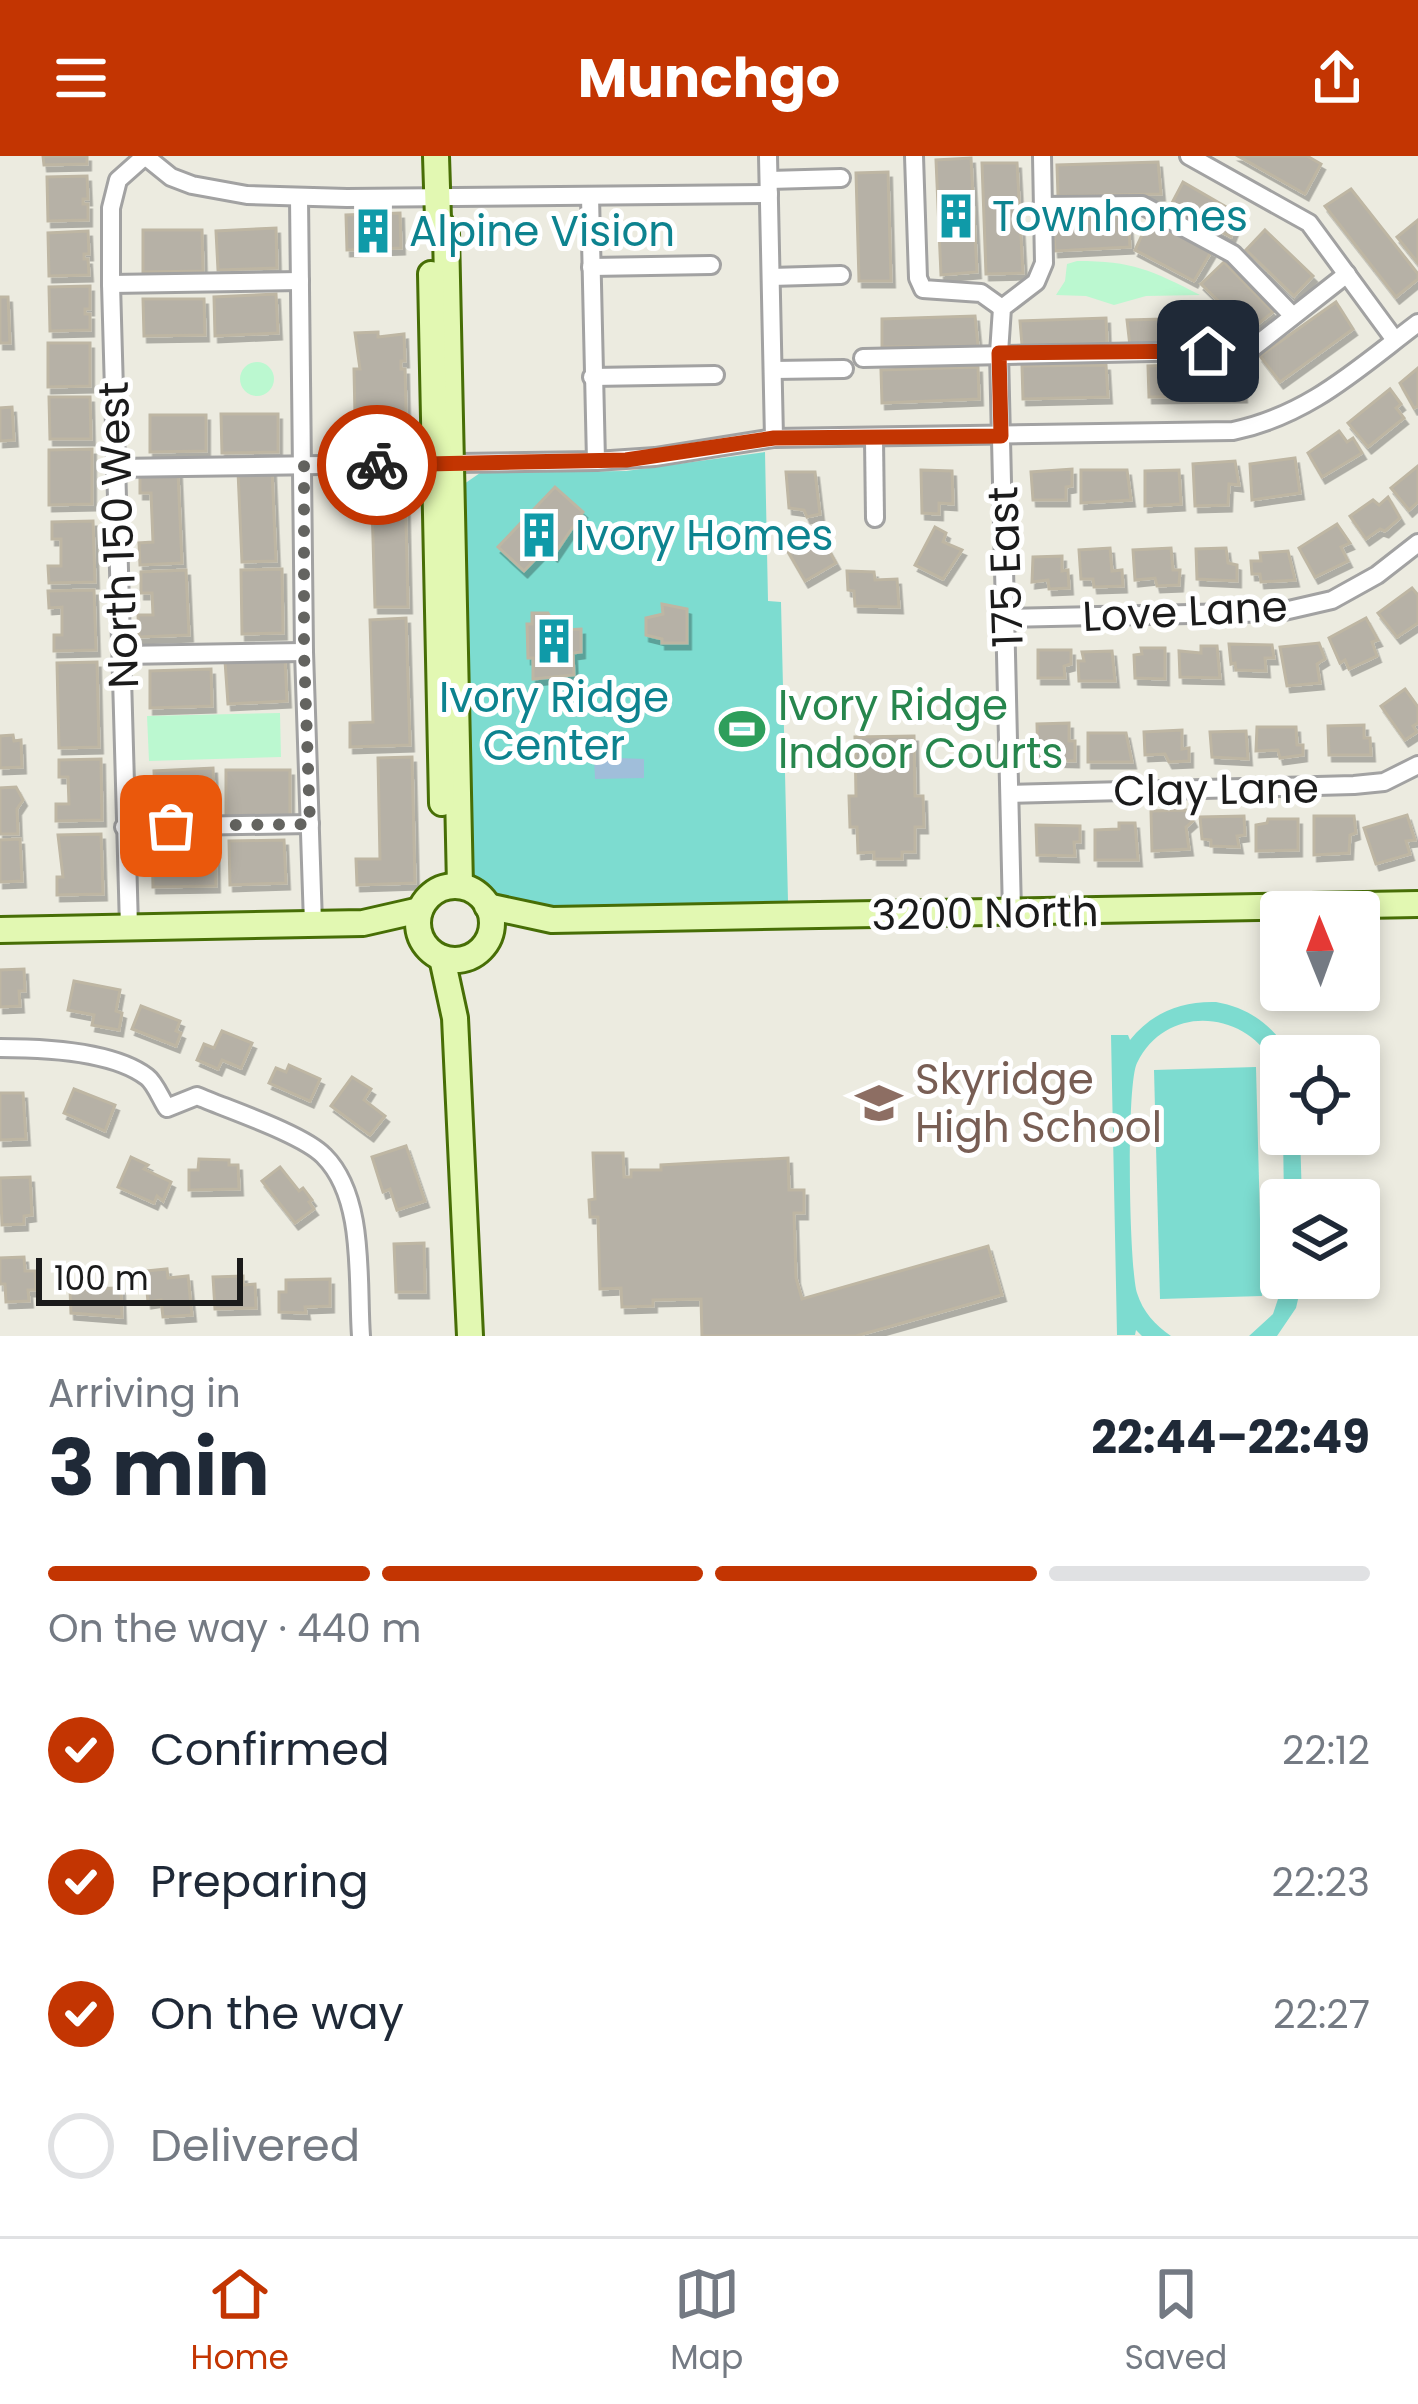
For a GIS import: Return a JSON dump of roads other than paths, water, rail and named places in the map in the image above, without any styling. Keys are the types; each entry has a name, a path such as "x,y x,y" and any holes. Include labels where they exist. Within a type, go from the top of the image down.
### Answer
{"street":[{"path":"145,156 171,177 221,192 437,208 769,187 841,178"},
{"name":"North 150 West","path":"129,927 110,208 118,180 145,156"},
{"path":"436,156 437,208 430,234 443,463 438,715 453,886"},
{"path":"768,156 774,438"},
{"path":"914,156 917,278 923,290 981,293 1002,308 1036,282 1044,263 1042,156"},
{"path":"1189,156 1309,223 1395,340"},
{"path":"590,196 596,461"},
{"path":"299,198 304,652 313,923"},
{"path":"1042,206 1142,205 1233,254 1292,315"},
{"path":"591,267 711,265"},
{"path":"863,358 1250,350 1347,274"},
{"path":"771,277 841,275"},
{"path":"111,284 300,281"},
{"name":"175 East","path":"1002,308 999,353 1012,913"},
{"path":"115,468 596,461 656,458 774,438 1233,431 1269,424 1307,406 1418,323"},
{"path":"772,370 844,369"},
{"path":"592,377 715,375"},
{"path":"874,439 875,518"},
{"name":"Love Lane","path":"1007,618 1280,612 1332,600 1377,575 1418,543"},
{"path":"122,655 304,652"},
{"name":"Clay Lane","path":"1010,794 1354,785 1384,782 1418,765"},
{"path":"124,827 310,824"},
{"path":"455,1018 482,947 493,922 482,897 453,886 434,892 420,910 417,926 422,939 442,958 456,962 482,947 551,920"},
{"name":"3200 North","path":"551,920 1418,904"},
{"path":"488,906 551,920"},
{"path":"0,930 363,923 420,910"},
{"path":"363,923 422,939"},
{"path":"442,958 455,1018 470,1336"},
{"path":"0,1048 50,1048 113,1063 148,1078 167,1108 197,1096 324,1155 352,1216 361,1336"}],"place":[{"name":"Townhomes","path":"956,216"},
{"name":"Alpine Vision","path":"373,231"},
{"name":"Ivory Homes","path":"539,535"},
{"name":"Ivory Ridge Center","path":"554,641"},
{"name":"Ivory Ridge Indoor Courts","path":"742,729"},
{"name":"Skyridge High School","path":"879,1103"}]}
